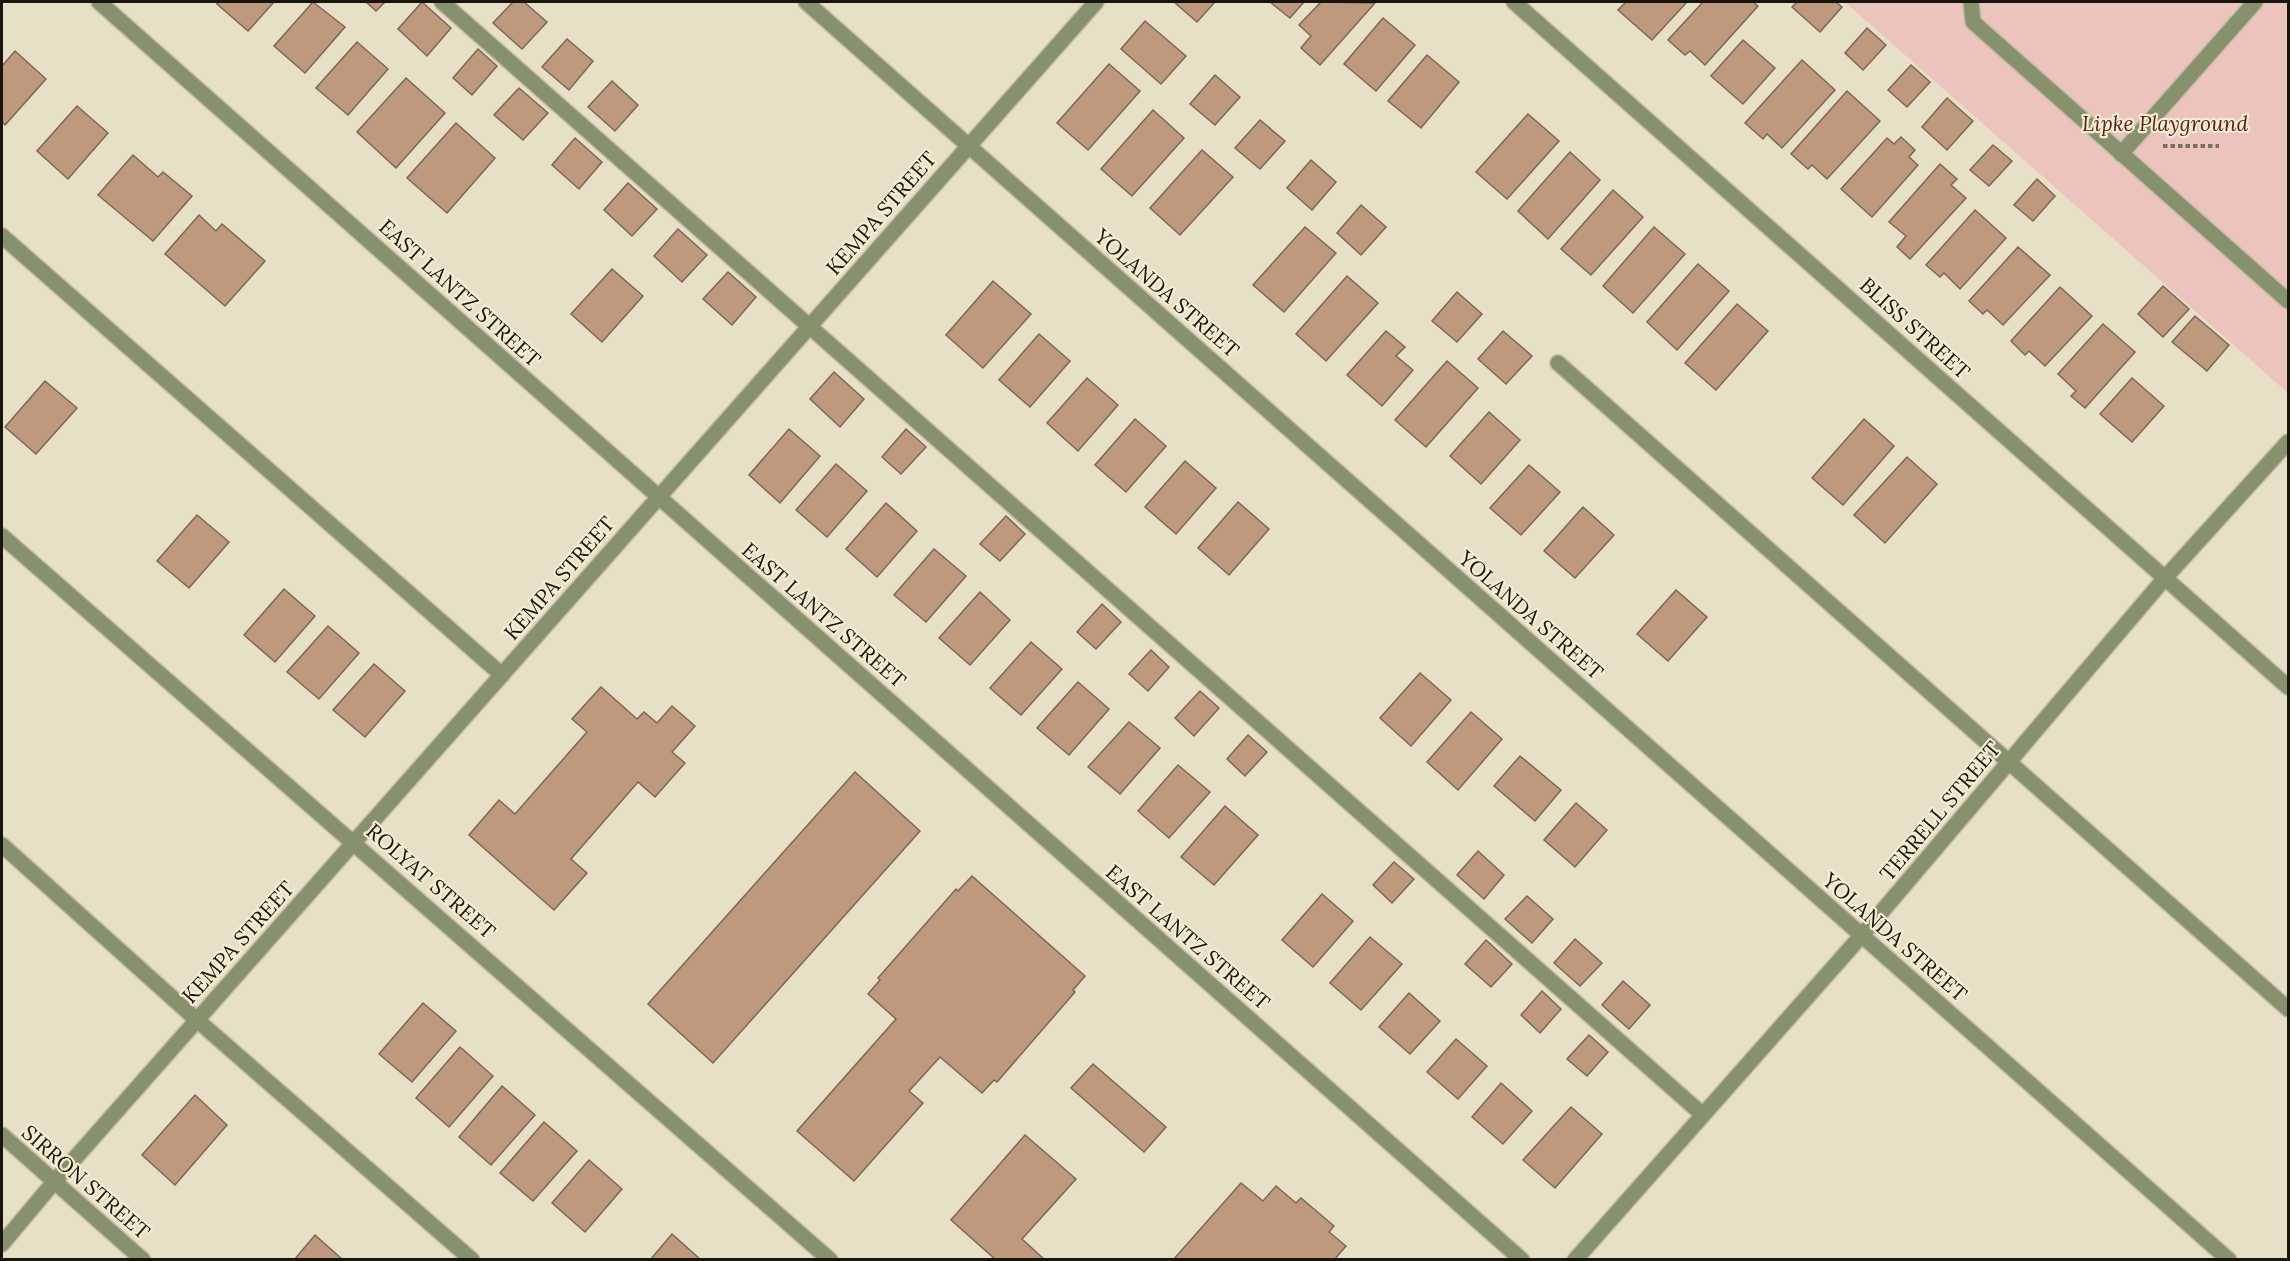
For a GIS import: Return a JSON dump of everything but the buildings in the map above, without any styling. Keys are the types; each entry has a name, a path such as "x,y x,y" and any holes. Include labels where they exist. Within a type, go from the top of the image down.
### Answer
{"street":[{"name":"EAST LANTZ STREET","path":"99,2 1522,1260"},
{"path":"442,2 1703,1115"},
{"name":"YOLANDA STREET","path":"806,2 2229,1260"},
{"name":"KEMPA STREET","path":"2,1244 54,1182 1096,2"},
{"name":"BLISS STREET","path":"1514,2 2289,687"},
{"path":"1971,2 1973,22 2289,301"},
{"path":"2121,154 2255,2"},
{"path":"2,236 501,675"},
{"path":"1558,363 2289,1010"},
{"name":"TERRELL STREET","path":"1575,1260 1862,935 2165,578 2289,442"},
{"name":"ROLYAT STREET","path":"2,536 355,842 830,1260"},
{"path":"2,844 197,1020 472,1260"},
{"name":"SIRRON STREET","path":"2,1135 143,1260"}],"path":[{"path":"2121,154 2165,146 2219,146"}],"green space":[{"name":"Lipke Playground","path":"1845,2 2288,2 2288,393"}]}
